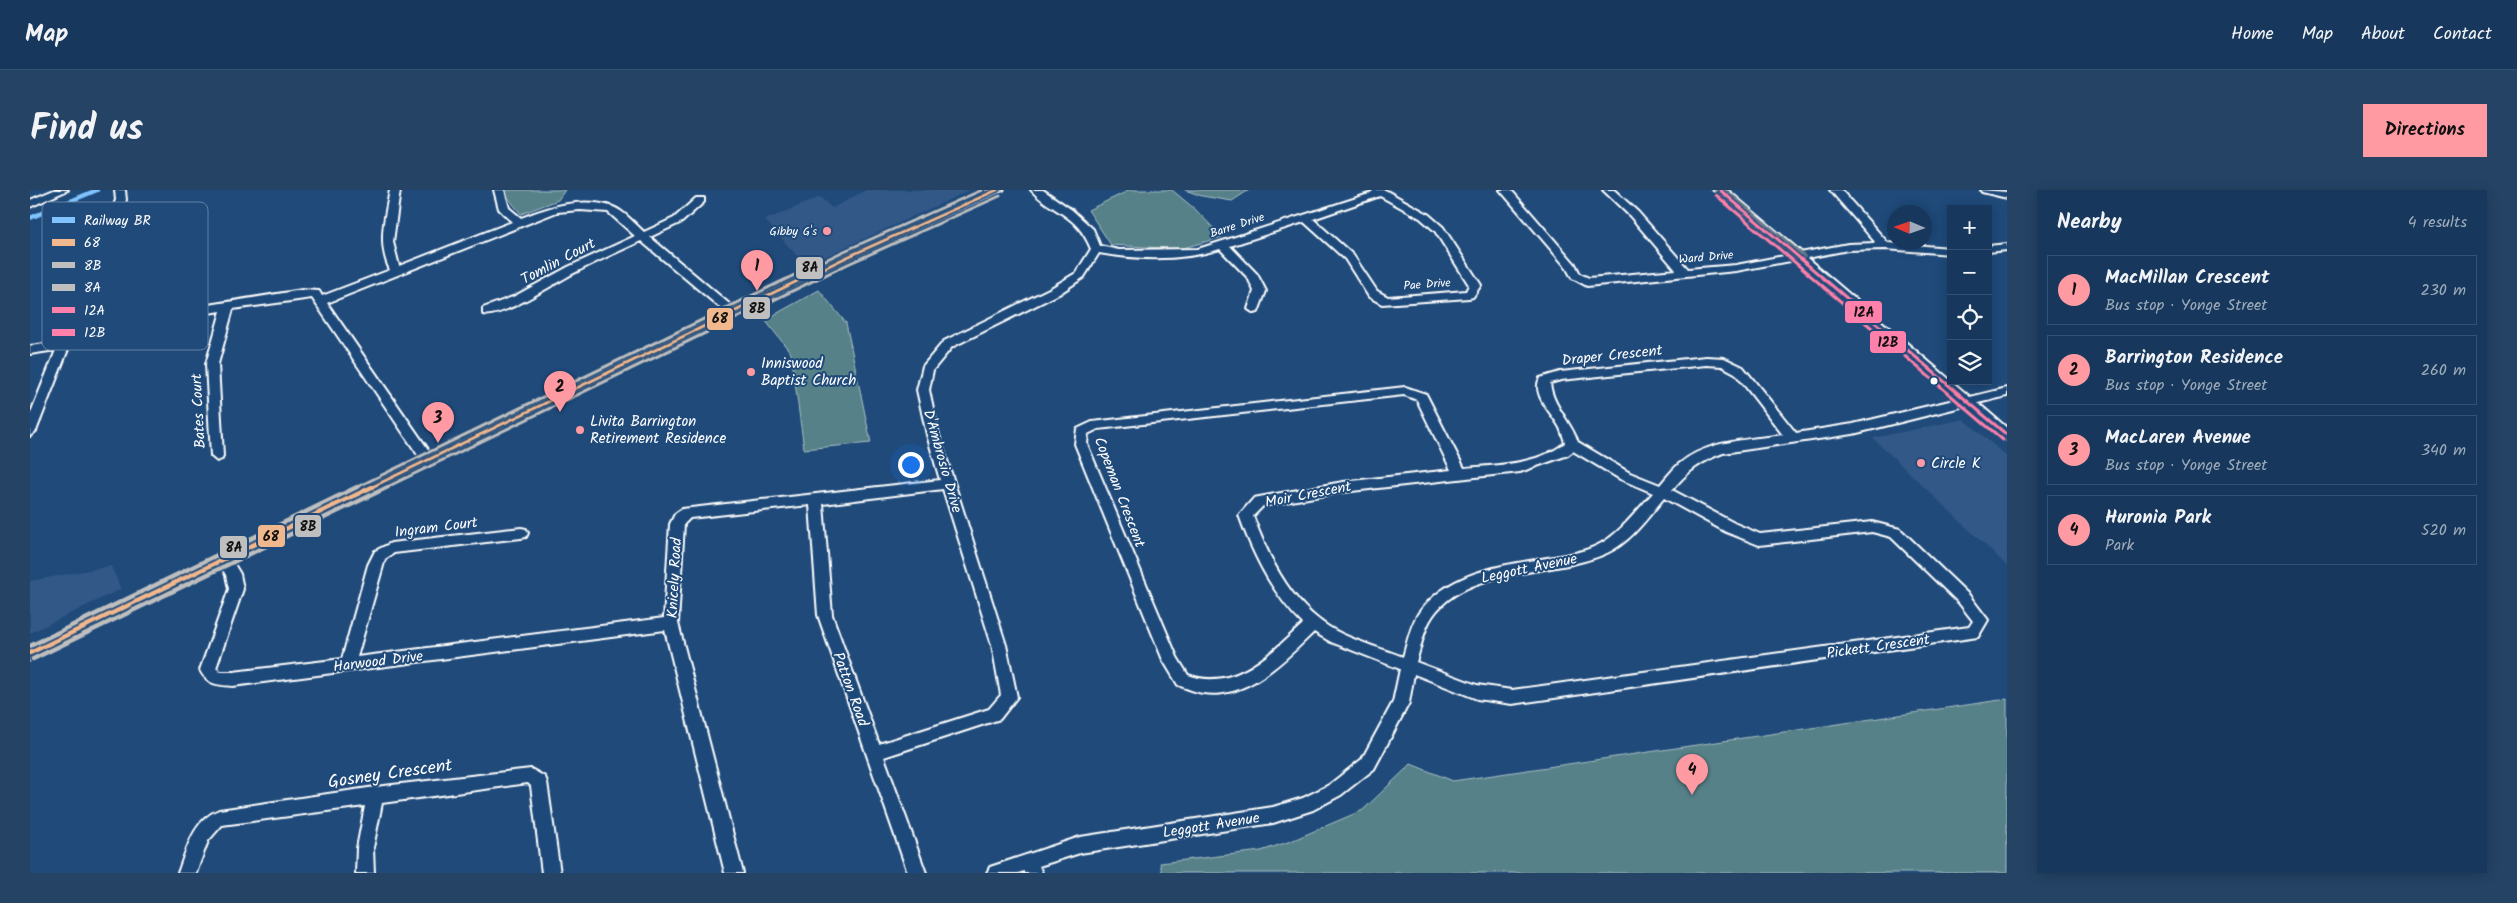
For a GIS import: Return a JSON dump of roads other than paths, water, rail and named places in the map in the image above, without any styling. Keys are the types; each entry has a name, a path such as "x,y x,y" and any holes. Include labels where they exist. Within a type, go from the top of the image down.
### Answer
{"main road":[{"path":"30,653 845,258 997,190"},
{"path":"1720,190 1799,257"}],"street":[{"path":"30,204 63,190"},
{"path":"395,190 386,245 391,263 396,271"},
{"path":"499,190 502,206 508,215 519,222"},
{"path":"1036,190 1068,212 1089,230 1096,249"},
{"name":"Ward Drive","path":"1505,190 1571,266 1576,276 1587,282 1736,268 1848,247 1885,246 1947,251"},
{"path":"1608,190 1634,214 1684,272"},
{"path":"1834,190 1885,246"},
{"path":"1986,190 2007,195"},
{"name":"Barre Drive","path":"1096,249 1119,253 1166,254 1199,252 1373,196 1380,191"},
{"name":"Pae Drive","path":"1306,218 1349,257 1373,294 1386,301 1469,294 1475,285 1439,229 1424,216 1380,191"},
{"name":"Tomlin Court","path":"487,311 519,299 572,269 678,220 700,200"},
{"path":"321,301 519,222 571,206 593,206 611,210 734,313"},
{"path":"1223,245 1253,276 1260,291 1254,309"},
{"path":"1992,249 2007,247"},
{"name":"D'Ambrosio Drive","path":"874,753 994,714 1009,697 999,646 933,435 923,390 927,369 948,344 1055,291 1080,275 1096,249"},
{"path":"1799,257 2007,435"},
{"path":"208,309 305,293 315,294 428,461"},
{"name":"Bates Court","path":"217,456 212,364 228,306"},
{"path":"30,430 62,350"},
{"name":"Draper Crescent","path":"1572,445 1567,429 1545,394 1544,381 1560,376 1706,361 1724,362 1738,370 1792,437"},
{"name":"Copeman Crescent","path":"1313,624 1260,671 1233,682 1205,687 1183,680 1171,660 1081,444 1082,432 1096,425 1405,391 1422,397 1460,474"},
{"name":"Leggott Avenue","path":"996,873 1031,867 1080,845 1273,815 1307,805 1335,790 1368,764 1401,703 1408,665 1423,619 1443,596 1465,583 1493,573 1574,559 1604,549 1624,534 1683,468 1700,456 1722,448 1853,429 2007,392"},
{"path":"1572,445 1625,476 1662,492"},
{"name":"Moir Crescent","path":"1408,665 1336,638 1313,624 1295,608 1278,584 1252,535 1246,515 1259,502 1343,487 1520,467 1563,452 1572,445"},
{"name":"Knicely Road","path":"734,873 671,623 677,524 680,518 687,513 949,484"},
{"name":"Pickett Crescent","path":"1408,665 1477,692 1512,697 1973,633 1981,620 1964,600 1896,533 1872,527 1759,540 1731,528 1679,498 1662,492"},
{"name":"Patton Road","path":"816,499 824,615 917,873"},
{"name":"Ingram Court","path":"348,664 375,565 384,552 391,548 520,533"},
{"name":"Harwood Drive","path":"223,558 233,574 236,589 208,670 212,676 233,678 606,633 671,623"},
{"name":"Gosney Crescent","path":"187,873 201,834 209,824 219,818 518,776 531,776 538,782 551,873"},
{"path":"365,873 366,848 376,795"}],"rail line":[{"name":"BR","path":"68,202 97,190"},
{"name":"BR","path":"30,218 42,213"}],"place":[{"name":"Gibby G's","path":"827,231"},
{"name":"MacMillan Crescent","path":"757,291"},
{"name":"Inniswood Baptist Church","path":"751,372"},
{"name":"Barrington Residence","path":"560,412"},
{"name":"Livita Barrington Retirement Residence","path":"580,430"},
{"name":"MacLaren Avenue","path":"438,443"},
{"name":"Circle K","path":"1921,463"},
{"name":"Huronia Park","path":"1692,795"}]}
